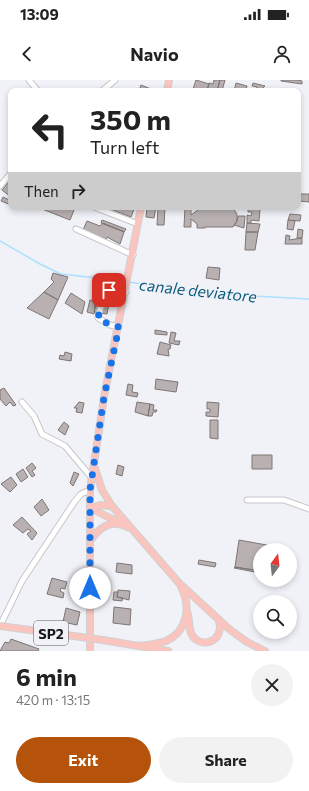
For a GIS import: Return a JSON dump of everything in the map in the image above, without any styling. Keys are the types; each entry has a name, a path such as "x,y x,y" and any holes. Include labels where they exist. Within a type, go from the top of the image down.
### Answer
{"main road":[{"path":"90,651 90,490 104,397 119,327 140,210"},
{"path":"94,464 102,490 112,506 129,528 179,583 219,620 247,642 265,651"},
{"path":"90,508 100,505 112,506"},
{"path":"90,508 113,518 120,524 129,528"},
{"path":"90,541 103,526 108,524 120,524"},
{"path":"179,583 185,595 191,633 196,640 205,643 211,642 219,635 219,620"},
{"path":"138,646 166,641 178,633 188,614"},
{"name":"SP2","path":"0,626 103,640 168,651"},
{"path":"138,646 149,651"}],"street":[{"path":"29,80 36,88"},
{"path":"106,88 115,80"},
{"path":"0,186 8,177"},
{"path":"102,210 138,224"},
{"path":"76,229 133,255"},
{"path":"119,327 110,325 98,318 102,302 109,290 127,285"},
{"path":"22,402 34,416 42,434 65,446 92,478"},
{"path":"0,626 22,580 75,501 81,494 90,490"},
{"path":"247,500 284,500 309,509"},
{"path":"0,617 7,610"}],"building":[{"path":"196,80 209,84 208,88 193,88"},
{"path":"214,80 220,80 218,88 208,88 209,83 213,84"},
{"path":"220,80 225,80 223,88 218,88"},
{"path":"297,80 302,81 302,84 281,81"},
{"path":"236,83 247,86 246,88 235,88"},
{"path":"253,83 265,86 263,88 257,88 252,86"},
{"path":"141,85 148,88 140,88"},
{"path":"8,183 8,195 2,190"},
{"path":"301,194 309,194 309,202 301,201"},
{"path":"3,197 8,200 8,204 1,201"},
{"path":"45,210 74,210 70,220"},
{"path":"113,210 134,210 131,217"},
{"path":"147,210 155,210 154,218 146,217"},
{"path":"158,210 165,210 164,225 157,225"},
{"path":"185,210 191,210 191,215 198,210 234,210 237,214 237,221 233,227 197,228 197,224 191,219 191,227 184,227"},
{"path":"248,210 260,210 259,221 251,220 251,223 247,223 247,215 251,216 252,212 248,212"},
{"path":"290,214 301,215 300,221 288,220"},
{"path":"238,216 245,216 244,228 234,225"},
{"path":"102,220 126,229 124,232 101,223"},
{"path":"288,220 295,221 293,230 287,229"},
{"path":"87,221 100,226 103,223 123,231 120,244 107,237 106,239 83,230"},
{"path":"247,223 260,224 258,232 246,232"},
{"path":"298,229 303,230 302,238 297,238"},
{"path":"246,232 258,232 255,250 245,250"},
{"path":"286,235 290,236 289,240 302,238 302,244 285,244"},
{"path":"208,267 220,268 219,280 206,278"},
{"path":"53,273 68,277 58,300 44,292 54,282 51,279"},
{"path":"44,292 58,300 49,319 27,308"},
{"path":"71,293 85,302 82,314 65,303"},
{"path":"90,300 96,301 94,314 87,312"},
{"path":"96,301 109,303 107,314 94,312"},
{"path":"155,330 167,332 167,335 155,334"},
{"path":"171,332 176,333 174,341 180,341 179,345 169,343"},
{"path":"160,342 171,345 170,349 168,349 169,356 157,354"},
{"path":"65,352 72,354 71,361 59,359 60,355 64,356"},
{"path":"156,379 178,382 176,392 155,389"},
{"path":"128,384 133,385 132,392 138,393 137,397 126,395"},
{"path":"4,388 16,405 13,406 10,402 6,406 0,399 0,390"},
{"path":"79,402 84,403 82,413 76,412 77,408 74,408"},
{"path":"137,402 150,404 148,416 135,412"},
{"path":"207,402 219,403 218,417 206,416 206,412 210,412 210,409 207,409"},
{"path":"150,404 154,405 153,410 157,410 156,412 153,412 152,416 148,416"},
{"path":"210,420 218,420 218,439 210,438"},
{"path":"64,422 69,426 65,435 58,430"},
{"path":"252,455 272,455 272,469 252,469"},
{"path":"32,463 36,468 32,471 35,475 32,477 26,468"},
{"path":"118,465 124,467 122,476 116,474"},
{"path":"23,469 28,477 21,482 16,474"},
{"path":"74,472 79,474 73,486 70,483"},
{"path":"11,477 17,485 10,492 1,484"},
{"path":"42,499 49,510 41,516 34,507"},
{"path":"22,517 37,533 32,540 27,534 31,531 28,529 23,533 13,525"},
{"path":"239,540 256,543 253,543 253,570 235,567"},
{"path":"199,560 216,563 215,567 198,564"},
{"path":"117,563 132,565 132,574 116,572"},
{"path":"234,568 253,570 253,572"},
{"path":"52,578 67,582 65,589 61,588 60,591 64,593 63,598 47,594"},
{"path":"118,590 130,591 129,600 117,597"},
{"path":"114,592 118,592 117,597 123,598 122,601 113,600"},
{"path":"114,607 131,609 130,625 113,623"},
{"path":"66,608 80,612 77,625 63,622"},
{"path":"11,639 39,649 38,651 0,651 5,642 9,643"}],"waterway":[{"name":"canale deviatore","path":"0,241 61,274 125,281"},
{"name":"canale deviatore","path":"129,282 202,293 309,299"}],"route":[{"path":"90,588 90,490 104,397 119,327 110,325 98,318 102,302 109,290"}]}
